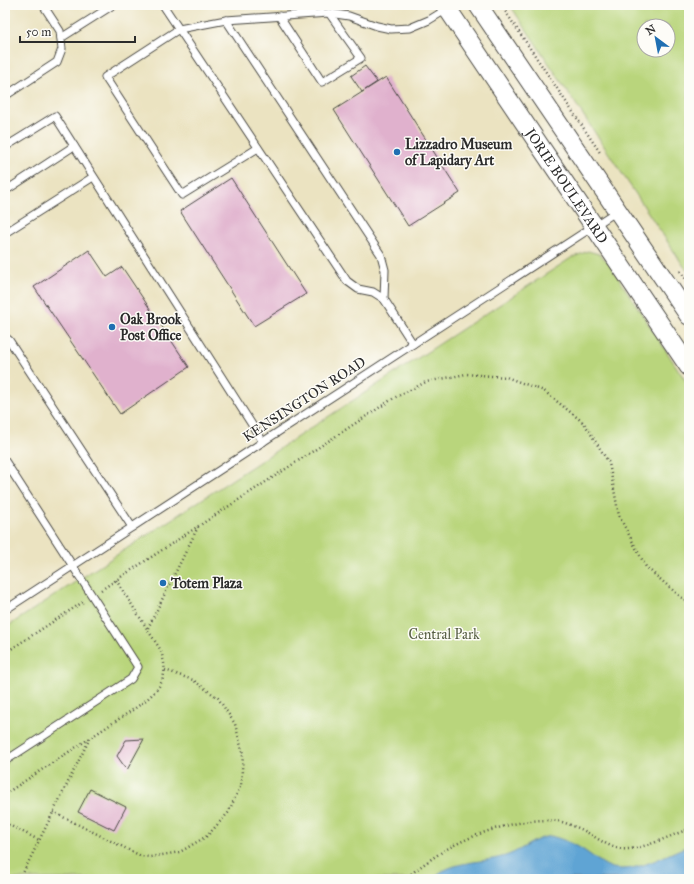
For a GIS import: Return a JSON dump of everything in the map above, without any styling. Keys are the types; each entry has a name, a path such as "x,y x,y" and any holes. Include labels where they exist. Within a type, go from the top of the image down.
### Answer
{"main road":[{"name":"JORIE BOULEVARD","path":"478,5 689,316"},
{"name":"JORIE BOULEVARD","path":"446,7 595,225 689,367"}],"lane":[{"path":"5,96 57,62 62,49 60,31 43,5"},
{"path":"61,38 113,5"},
{"path":"163,5 347,281 358,289 373,292 384,300 413,344"},
{"path":"258,148 182,195 105,77 179,29 226,20 329,13 349,16 377,26 391,29 410,28 429,20 446,7"},
{"path":"279,16 322,82 361,58 329,13"},
{"path":"226,20 381,255 385,270 384,300"},
{"path":"5,148 54,116 263,442"},
{"path":"5,191 74,146"},
{"path":"5,233 93,177"},
{"name":"KENSINGTON ROAD","path":"5,610 617,210"},
{"path":"5,337 9,340 132,527"},
{"path":"5,461 138,667 131,679 5,761"}],"path":[{"path":"501,5 602,155"},
{"path":"676,265 689,283"},
{"path":"5,653 394,398 426,382 466,374 506,377 544,391 584,423 609,463 619,516 646,567 689,604"},
{"path":"147,628 198,526"},
{"path":"53,812 141,856 150,857 180,852 208,836 228,813 241,785 243,754 235,724 218,698 193,680 165,670"},
{"path":"20,879 89,738"},
{"path":"405,879 426,862 448,848 511,824 537,820 559,821 579,828 615,848 628,850 689,829"},
{"path":"5,823 39,840"}],"green space":[{"path":"510,5 689,5 689,272 685,268"},
{"name":"Central Park","path":"588,251 599,254 608,262 689,386 689,879 5,879 5,628 571,258"}],"water":[{"path":"551,836 575,845 609,867 622,869 640,866 683,848 689,847 689,879 432,879 449,868 508,855 534,841"}],"building":[{"path":"365,66 377,82 362,92 351,76"},
{"name":"Lizzadro Museum of Lapidary Art","path":"386,77 460,193 408,226 334,110"},
{"path":"231,178 306,294 254,326 180,211"},
{"name":"Oak Brook Post Office","path":"89,250 107,277 122,267 189,367 120,414 34,287"},
{"path":"144,739 127,770 117,756 126,740"},
{"path":"90,789 126,807 114,830 78,812"}],"place":[{"name":"Lizzadro Museum of Lapidary Art","path":"397,152"},
{"name":"Oak Brook Post Office","path":"112,327"},
{"name":"Totem Plaza","path":"163,583"}]}
